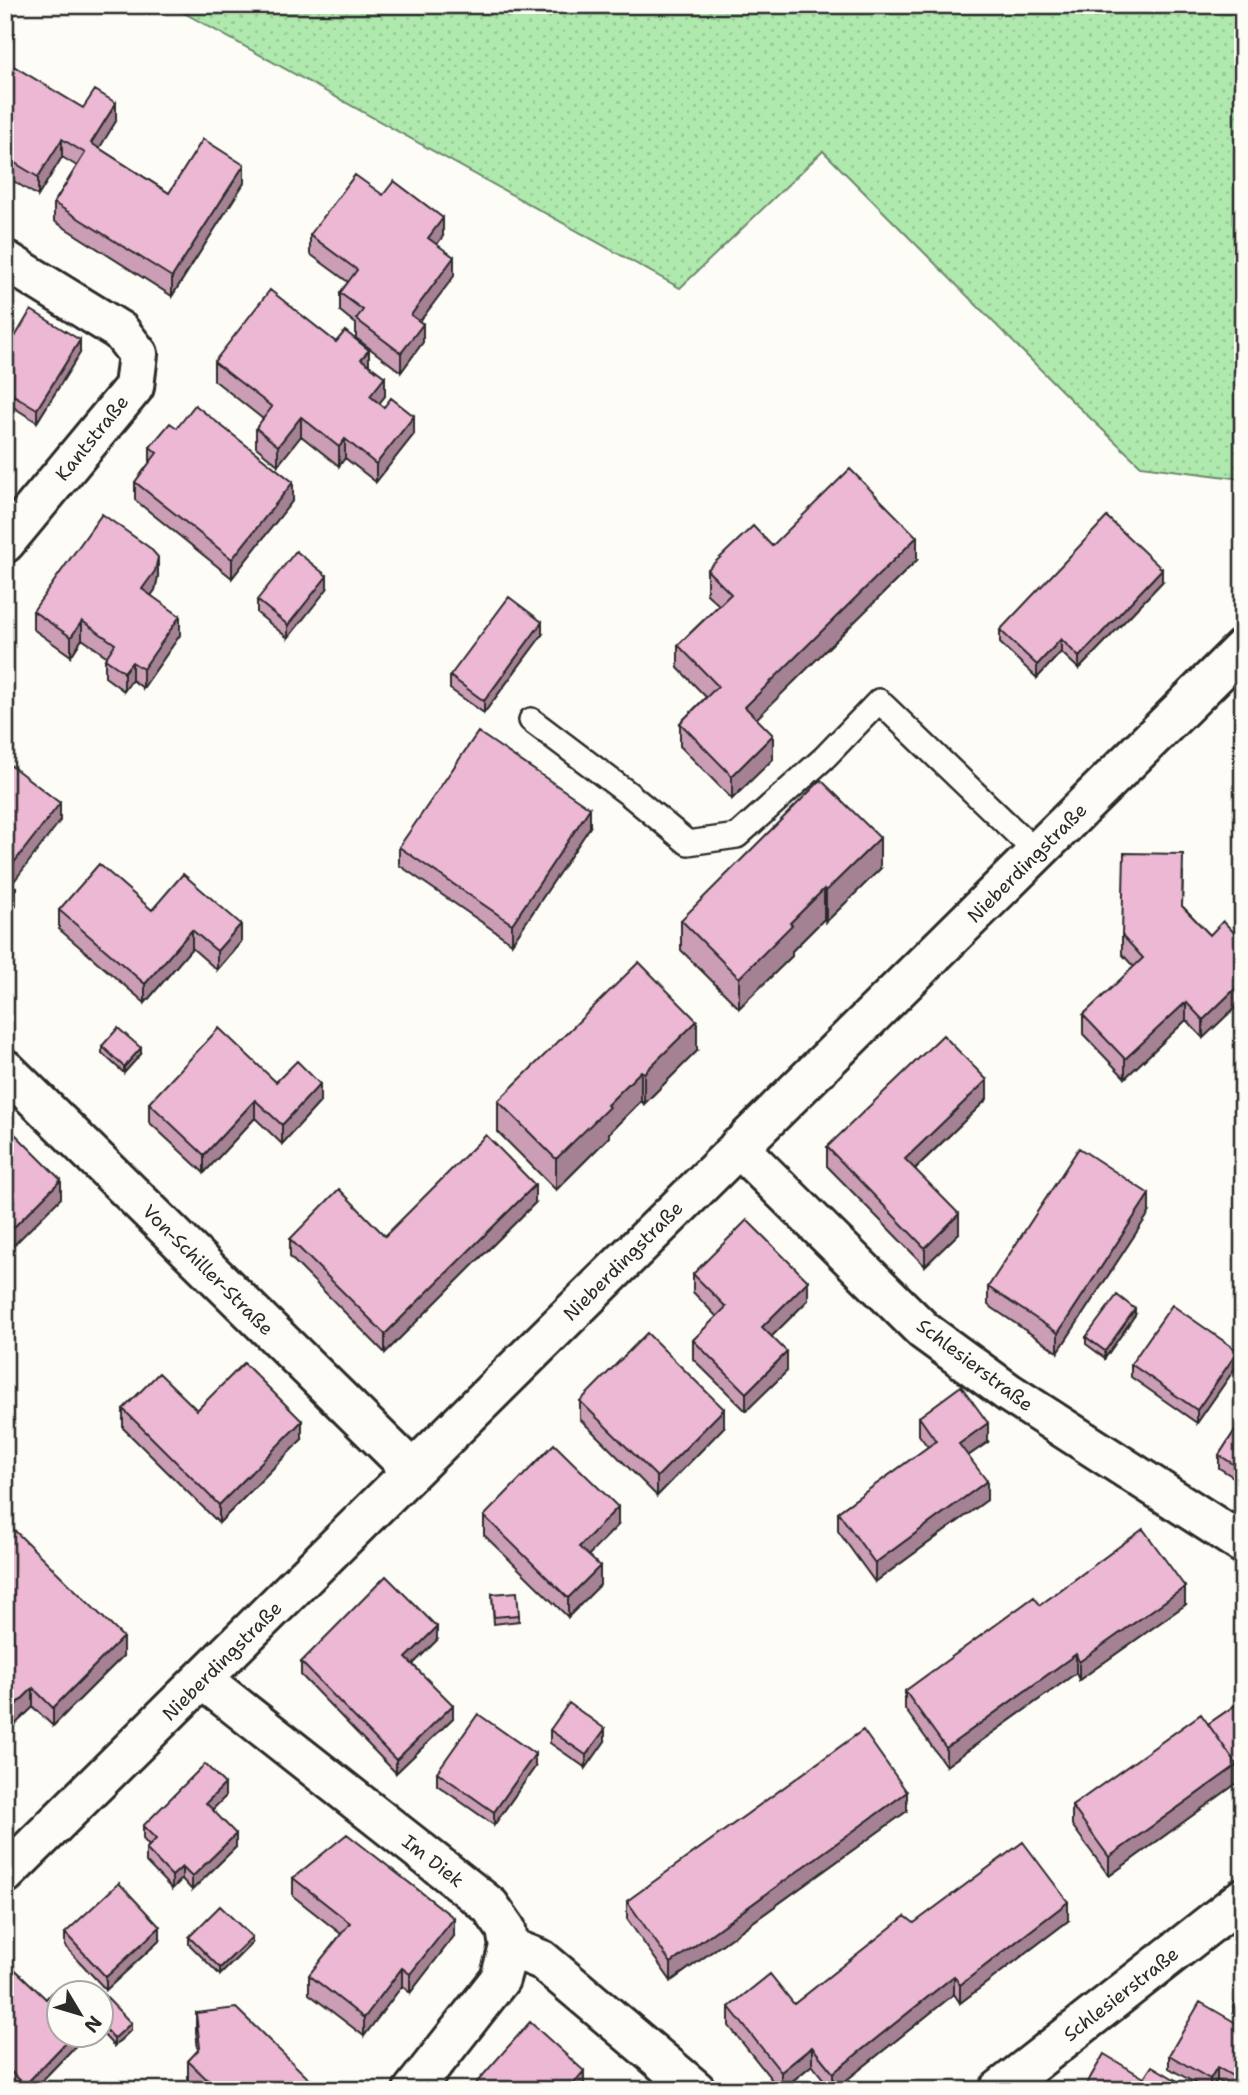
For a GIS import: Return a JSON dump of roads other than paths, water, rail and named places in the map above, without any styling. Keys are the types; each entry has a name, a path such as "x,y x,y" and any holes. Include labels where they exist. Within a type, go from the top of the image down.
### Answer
{"street":[{"name":"Kantstraße","path":"5,260 120,331 138,354 134,387 5,543"},
{"name":"Nieberdingstraße","path":"5,1874 1243,648"},
{"name":"Von-Schiller-Straße","path":"5,1069 412,1471"},
{"name":"Schlesierstraße","path":"738,1147 925,1331 1009,1392 1243,1544"},
{"name":"Im Diek","path":"203,1680 490,1906 506,1929 509,1947"},
{"name":"Schlesierstraße","path":"999,2090 1243,1898"},
{"path":"413,2090 500,1979 509,1947 542,1960 696,2090"}],"lane":[{"path":"531,720 629,794 688,843 737,836 824,758 879,701 1037,853"}]}
